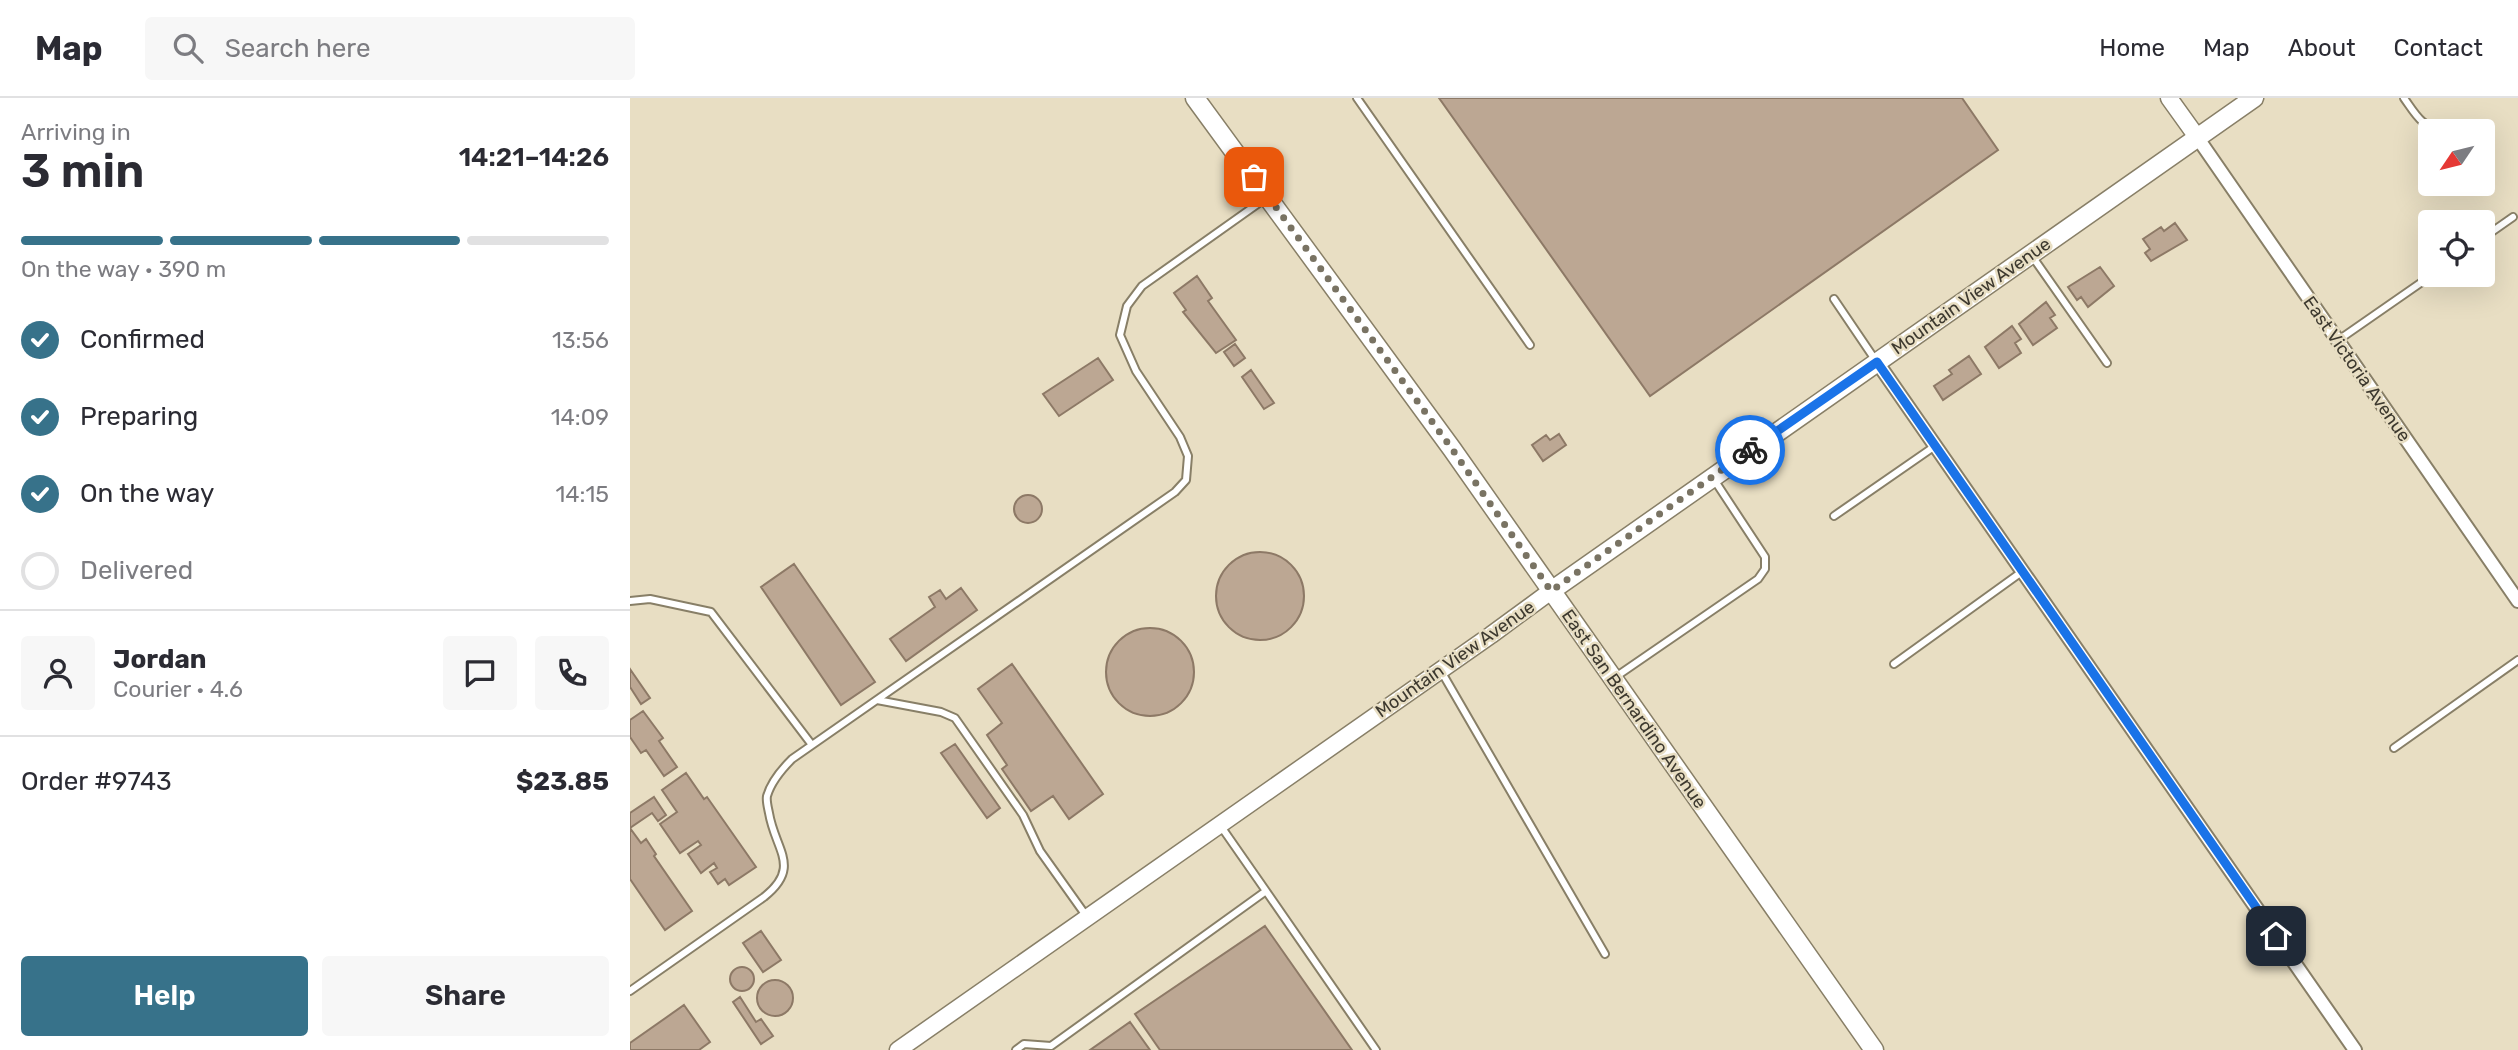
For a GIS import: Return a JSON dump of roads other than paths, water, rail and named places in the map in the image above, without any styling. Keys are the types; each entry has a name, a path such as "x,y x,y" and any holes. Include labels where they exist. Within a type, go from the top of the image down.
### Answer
{"main road":[{"name":"East San Bernardino Avenue","path":"1195,98 1452,449 1874,1050"},
{"name":"Mountain View Avenue","path":"1551,591 2254,98"}],"street":[{"path":"2169,98 2197,137"},
{"name":"East Victoria Avenue","path":"2197,137 2518,601"},
{"path":"1877,362 2355,1050"},
{"name":"Mountain View Avenue","path":"898,1050 1551,591"}],"lane":[{"path":"1357,98 1530,345"},
{"path":"2404,98 2418,119"},
{"path":"630,991 764,897 785,874 785,858 772,829 767,798 779,773 792,759 1175,492 1186,480 1188,456 1180,437 1136,371 1120,335 1126,306 1142,286 1268,197"},
{"path":"2495,230 2513,217"},
{"path":"2031,254 2106,363"},
{"path":"2337,341 2418,284"},
{"path":"1834,299 1877,362"},
{"path":"1834,516 1935,446"},
{"path":"1613,679 1758,579 1765,569 1765,557 1712,476"},
{"path":"1894,664 2023,571"},
{"path":"630,601 650,599 711,612 812,745"},
{"path":"2394,748 2518,660"},
{"path":"1440,670 1605,954"},
{"path":"877,700 941,712 955,718 1023,815 1040,851 1087,916"},
{"path":"1219,824 1376,1050"},
{"path":"1016,1050 1024,1044 1051,1046 1266,891"}]}
